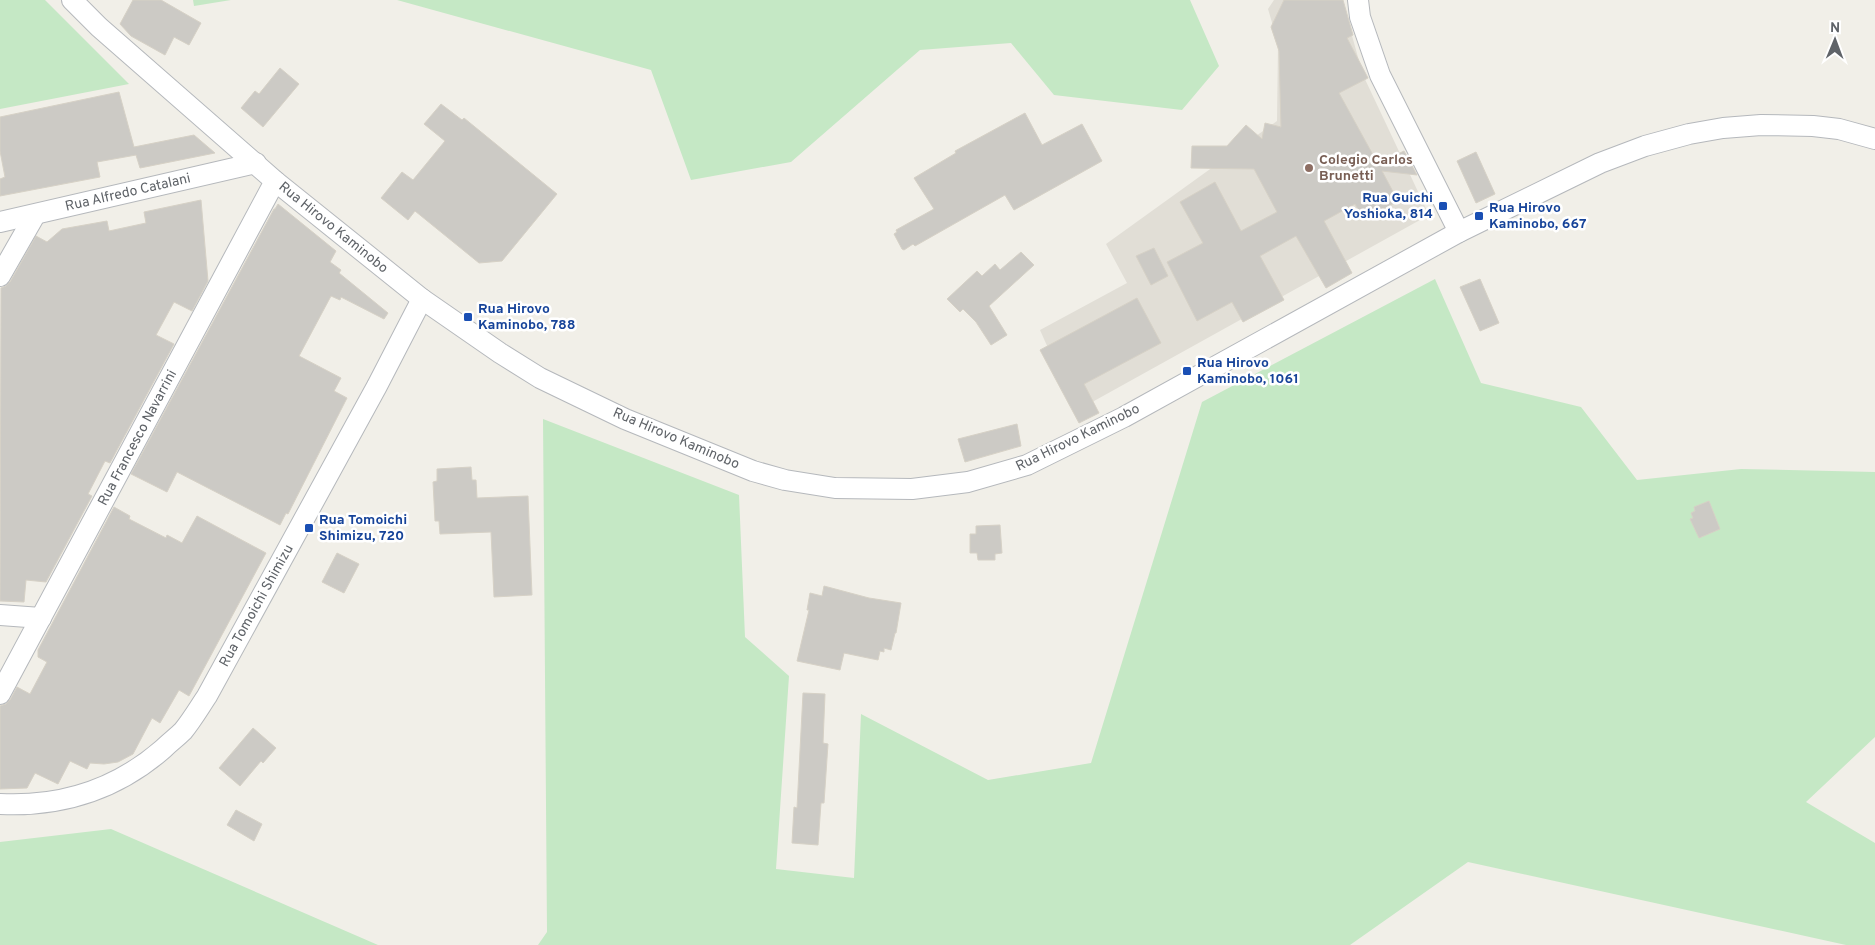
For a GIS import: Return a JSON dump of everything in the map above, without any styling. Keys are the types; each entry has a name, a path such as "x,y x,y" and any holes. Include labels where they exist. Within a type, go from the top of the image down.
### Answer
{"street":[{"name":"Rua Hirovo Kaminobo","path":"72,0 99,28 275,181 422,299 500,353 540,378 625,419 753,471 785,480 835,488 912,489 968,482 1027,466 1124,418 1459,232 1600,163 1645,146 1689,134 1723,128 1761,125 1813,126 1840,129 1875,139"},
{"path":"1358,0 1360,17 1380,75 1459,232"},
{"name":"Rua Alfredo Catalani","path":"0,222 256,163"},
{"name":"Rua Francesco Navarrini","path":"0,694 275,181"},
{"path":"0,276 35,215"},
{"name":"Rua Tomoichi Shimizu","path":"0,804 28,805 54,802 84,795 116,782 145,764 182,731 207,696 377,386 422,299"},
{"path":"0,615 41,618"}],"shaded area":[{"name":"Colegio Carlos Brunetti","path":"1274,0 1342,0 1363,75 1429,215 1076,411 1040,330 1127,283 1106,244 1277,121 1278,43 1268,9"}],"green space":[{"path":"0,0 45,0 129,84 0,109"},
{"path":"193,0 231,0 194,6"},
{"path":"397,0 1190,0 1219,66 1182,110 1054,95 1011,43 920,50 791,162 691,180 651,70"},
{"path":"1435,279 1481,383 1581,407 1637,480 1741,469 1875,472 1875,737 1806,802 1875,843 1875,945 1846,945 1468,862 1350,945 538,945 547,932 543,419 739,495 745,637 789,676 776,869 854,878 861,714 988,780 1091,763 1202,402"},
{"path":"111,829 378,945 0,945 0,842"}],"building":[{"path":"133,0 161,0 201,23 189,45 174,37 165,55 131,36 120,24"},
{"path":"1284,0 1343,0 1353,35 1347,38 1368,78 1339,93 1378,164 1404,151 1417,175 1382,171 1398,201 1364,220 1355,204 1324,221 1352,273 1326,288 1296,236 1260,256 1284,300 1243,322 1232,302 1197,321 1167,262 1203,243 1180,202 1215,182 1241,231 1277,212 1254,169 1191,168 1192,146 1227,146 1246,125 1262,139 1265,123 1281,127 1279,51 1271,27"},
{"path":"280,68 299,84 263,127 241,108 255,91 259,94"},
{"path":"119,92 134,147 194,135 215,153 140,168 136,155 97,162 100,177 0,196 0,179 5,177 0,151 0,117"},
{"path":"441,104 462,120 464,118 557,194 502,261 479,263 415,211 408,220 381,198 402,172 413,180 445,141 424,124"},
{"path":"1025,113 1042,145 1082,124 1102,161 1014,210 1005,195 915,246 913,244 904,250 902,249 894,234 897,232 896,230 934,209 914,178 956,153 955,151"},
{"path":"1476,152 1495,194 1476,203 1457,161"},
{"path":"201,200 208,281 192,311 174,302 156,335 174,344 110,463 105,461 88,494 92,496 46,582 26,580 24,602 0,601 1,288 10,282 36,236 47,242 62,229 107,221 109,231 146,223 144,212"},
{"path":"278,204 336,251 330,262 341,270 339,273 388,313 384,319 341,297 340,300 331,296 299,356 341,378 334,391 347,398 288,514 286,513 280,525 177,472 167,492 131,474"},
{"path":"1154,248 1168,276 1151,285 1136,256"},
{"path":"1021,252 1034,265 989,306 1007,335 991,345 976,322 963,309 960,312 947,299 977,271 982,276 995,264 1000,270"},
{"path":"1480,279 1499,323 1480,331 1460,287"},
{"path":"1137,298 1161,343 1084,384 1099,413 1079,423 1040,350"},
{"path":"1017,424 1021,446 965,462 958,439"},
{"path":"471,467 472,480 476,480 477,498 528,496 532,595 494,597 491,532 440,534 439,521 435,521 433,482 437,481 437,469"},
{"path":"1709,501 1720,529 1699,538 1690,519 1693,518 1691,513 1695,511 1694,507"},
{"path":"114,507 130,516 129,519 166,538 167,535 182,543 197,516 266,553 189,696 179,690 160,723 152,718 133,754 118,762 90,763 87,769 70,761 58,784 35,773 27,788 0,789 0,706 10,700 17,687 30,694 47,662 38,657 38,650"},
{"path":"1000,525 1002,553 995,554 995,560 978,560 977,553 970,553 970,534 976,534 976,526"},
{"path":"337,553 359,564 344,593 322,582"},
{"path":"824,586 869,598 901,603 891,650 884,648 884,652 880,651 878,660 844,653 840,670 797,661 809,610 807,610 810,593 822,596"},
{"path":"803,693 825,694 823,743 828,744 824,803 821,803 818,845 792,843 794,807 797,808"},
{"path":"253,728 276,748 263,763 261,761 240,786 219,768"},
{"path":"236,810 262,824 254,841 227,825"}],"place":[{"name":"Colegio Carlos Brunetti","path":"1309,168"},
{"name":"Rua Guichi Yoshioka, 814","path":"1443,206"},
{"name":"Rua Hirovo Kaminobo, 667","path":"1479,216"},
{"name":"Rua Hirovo Kaminobo, 788","path":"468,317"},
{"name":"Rua Hirovo Kaminobo, 1061","path":"1187,371"},
{"name":"Rua Tomoichi Shimizu, 720","path":"309,528"}]}
